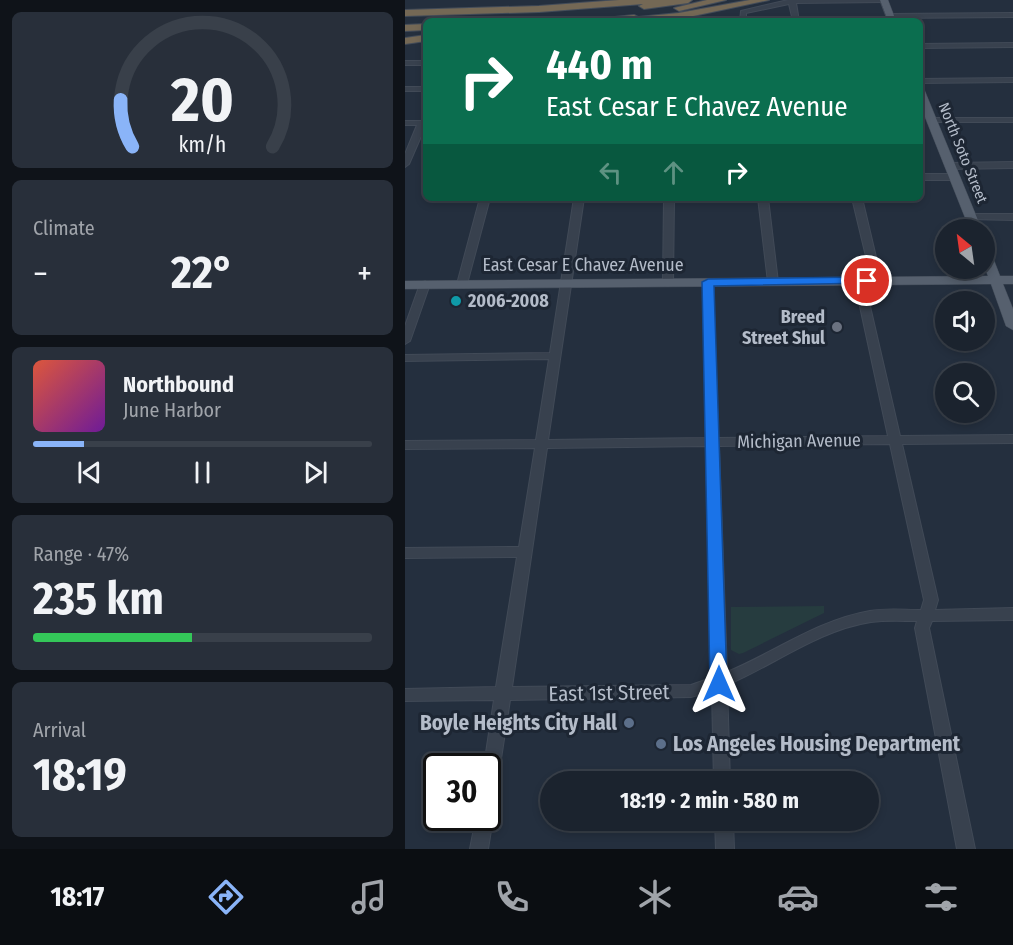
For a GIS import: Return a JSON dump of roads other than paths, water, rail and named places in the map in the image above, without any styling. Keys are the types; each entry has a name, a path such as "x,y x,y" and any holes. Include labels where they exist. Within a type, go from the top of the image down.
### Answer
{"highway":[{"path":"405,4 604,0"},
{"path":"405,19 600,6 654,0"},
{"path":"490,18 589,12 688,0"},
{"path":"608,18 722,0"},
{"path":"615,18 658,15 733,0"},
{"path":"657,18 765,0"},
{"path":"405,19 423,22"},
{"path":"405,32 423,33"},
{"path":"405,41 423,34"}],"main road":[{"path":"884,0 891,18"},
{"name":"North Soto Street","path":"923,99 971,217"},
{"path":"995,280 1013,326"},
{"name":"East Cesar E Chavez Avenue","path":"405,285 1013,280"}],"street":[{"path":"743,18 743,12 792,1 884,0"},
{"path":"792,1 795,18"},
{"path":"891,18 1013,15"},
{"path":"923,46 1013,45"},
{"path":"405,63 423,63"},
{"path":"923,81 1013,80"},
{"path":"405,89 423,89"},
{"path":"933,120 1013,120"},
{"path":"405,123 423,123"},
{"path":"405,164 423,125"},
{"path":"923,176 1013,165"},
{"path":"462,284 484,201"},
{"path":"493,753 579,201"},
{"path":"668,283 669,201"},
{"path":"763,201 773,282"},
{"path":"858,201 875,274 861,288 897,440 931,600 922,628 966,849"},
{"path":"971,217 1013,217"},
{"path":"708,282 722,771"},
{"path":"405,341 425,284"},
{"path":"405,358 556,357"},
{"name":"Michigan Avenue","path":"405,445 1013,440"},
{"path":"405,553 525,552"},
{"name":"East 1st Street","path":"405,695 691,691 719,684 839,623 872,616 1013,614"},
{"path":"479,849 482,831"},
{"path":"724,831 725,849"}],"place":[{"name":"2006-2008","path":"456,301"},
{"name":"Breed Street Shul","path":"837,327"},
{"name":"Boyle Heights City Hall","path":"629,723"},
{"name":"Los Angeles Housing Department","path":"661,744"}]}
